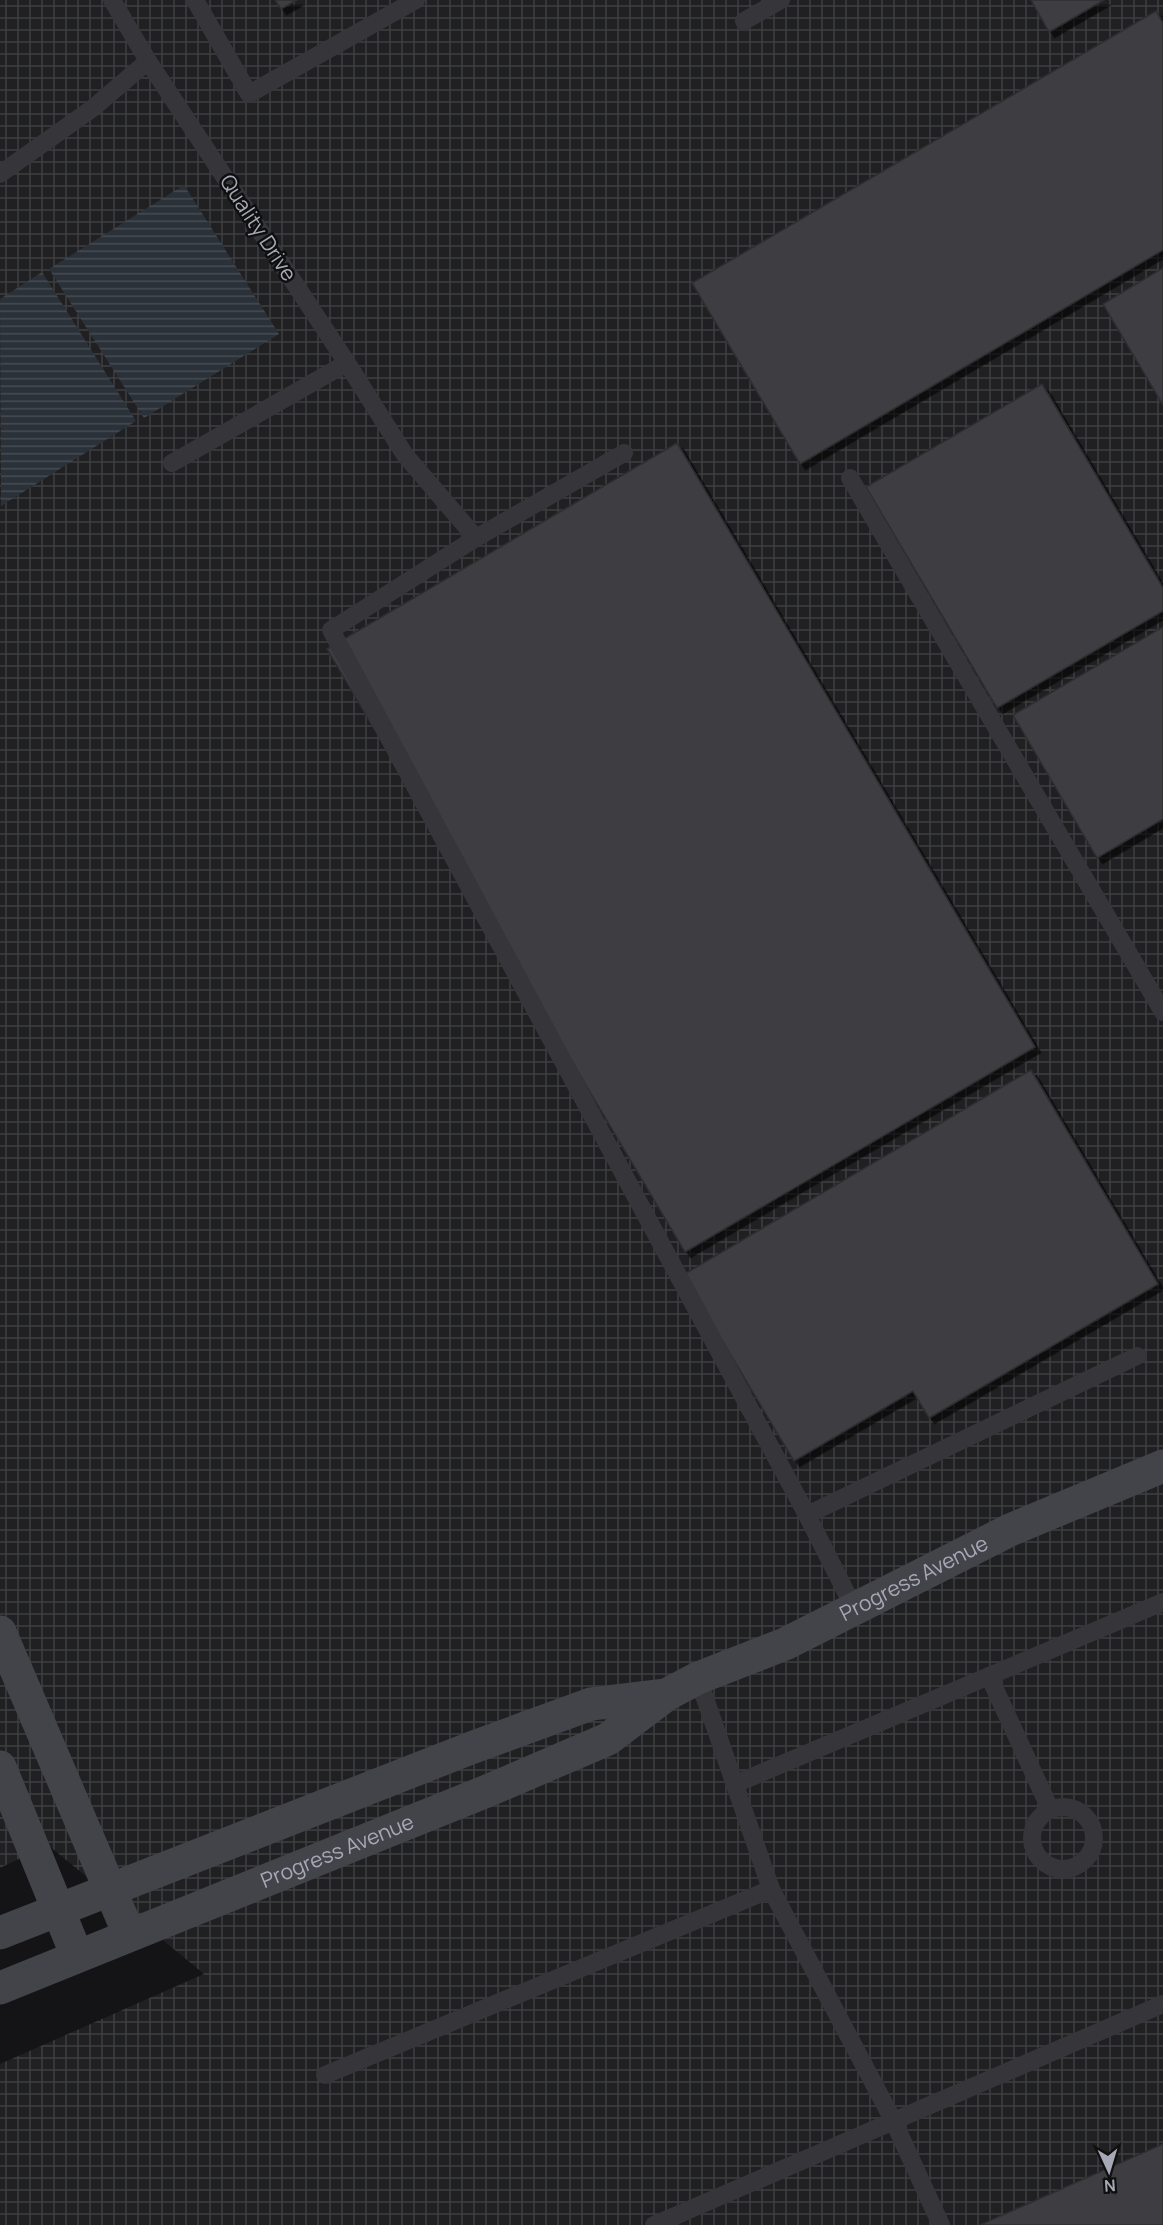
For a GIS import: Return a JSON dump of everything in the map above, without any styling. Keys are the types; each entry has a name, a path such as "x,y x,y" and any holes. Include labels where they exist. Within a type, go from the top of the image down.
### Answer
{"street":[{"name":"Progress Avenue","path":"0,1988 487,1791 608,1739 666,1695 698,1678 785,1644 1010,1530 1163,1466"},
{"path":"0,1632 129,1934"},
{"name":"Progress Avenue","path":"0,1933 591,1704 666,1695"},
{"path":"0,1767 77,1956"}],"lane":[{"name":"Quality Drive","path":"112,0 148,61 405,455 476,538"},
{"path":"195,0 249,94 416,0"},
{"path":"744,21 781,0"},
{"path":"0,174 93,108 148,61"},
{"path":"172,463 347,363"},
{"path":"624,453 476,538 331,630 807,1515 855,1610"},
{"path":"850,478 1163,1012"},
{"path":"807,1515 1137,1356"},
{"path":"735,1784 1163,1602"},
{"path":"989,1676 1050,1809"},
{"path":"698,1678 771,1889 894,2122 941,2225"},
{"path":"325,2075 771,1889"},
{"path":"654,2225 1163,2004"}],"shaded area":[{"path":"0,0 1163,0 1163,2225 0,2225 0,2064 204,1974 48,1845 0,1868"},
{"path":"184,185 279,334 144,418 49,269"},
{"path":"42,272 136,421 1,506 0,299"}],"building":[{"path":"275,0 297,0 281,9"},
{"path":"1031,0 1104,0 1049,32"},
{"path":"1156,11 1163,23 1163,250 800,464 692,283"},
{"path":"1163,268 1163,405 1103,304"},
{"path":"1042,384 1163,588 1163,611 997,708 866,487"},
{"path":"677,443 1035,1047 685,1252 327,649"},
{"path":"1163,627 1163,819 1097,858 1013,715"},
{"path":"1031,1070 1158,1284 929,1418 913,1391 794,1461 683,1275"},
{"path":"1163,2144 1163,2225 980,2225"}]}
